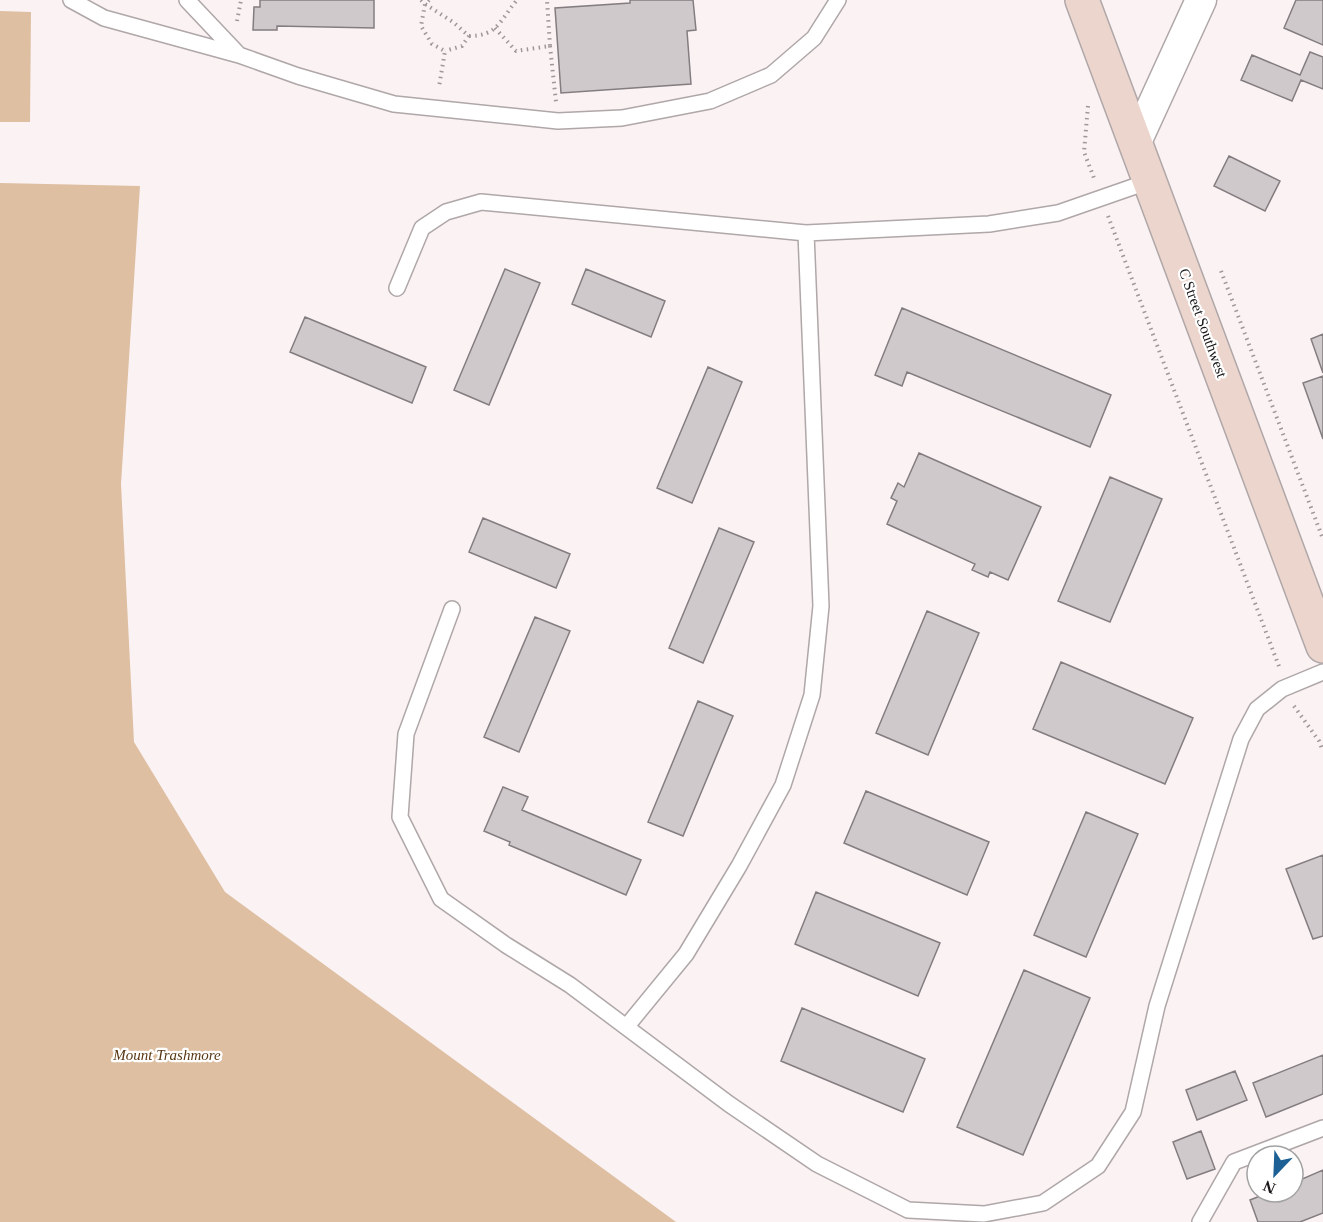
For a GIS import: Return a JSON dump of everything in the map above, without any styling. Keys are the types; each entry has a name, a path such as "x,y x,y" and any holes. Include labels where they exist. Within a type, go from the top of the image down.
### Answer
{"main road":[{"name":"C Street Southwest","path":"1082,0 1323,646"}],"street":[{"path":"1136,142 1201,0"}],"lane":[{"path":"71,0 104,18 239,55 298,76 394,104 558,121 622,118 710,101 771,75 814,38 838,0"},
{"path":"187,0 239,55"},
{"path":"397,288 422,228 446,212 481,202 806,233 988,224 1058,213 1150,181"},
{"path":"627,1026 686,954 739,866 783,785 812,695 821,606 806,233"},
{"path":"452,609 406,734 400,817 441,899 506,945 570,985 729,1104 817,1164 908,1210 984,1214 1043,1203 1098,1166 1133,1112 1157,1006 1241,739 1257,709 1287,687 1323,672"},
{"path":"1200,1222 1234,1162 1323,1128"}],"path":[{"path":"421,0 427,2 469,36 485,36 495,28 517,0"},
{"path":"547,0 558,121"},
{"path":"427,2 421,26 432,44 445,51 462,46 469,36"},
{"path":"495,28 516,51 550,46"},
{"path":"435,109 445,51"},
{"path":"1084,96 1088,106 1084,152 1297,713 1319,741 1323,751"},
{"path":"1221,271 1323,539"}],"green space":[{"path":"0,11 31,12 30,122 0,122"},
{"name":"Mount Trashmore","path":"0,183 140,186 121,484 134,742 225,892 676,1222 0,1222"}],"building":[{"path":"260,0 374,0 374,28 277,26 277,30 253,30 254,7 260,7"},
{"path":"630,0 693,0 696,30 687,31 691,84 561,93 555,8 630,3"},
{"path":"1296,0 1323,0 1323,45 1284,28"},
{"path":"1310,52 1323,57 1323,89 1301,80 1292,101 1241,80 1252,55 1300,75"},
{"path":"1229,156 1280,181 1265,211 1214,186"},
{"path":"505,269 540,283 489,405 454,390"},
{"path":"586,269 665,301 651,337 572,304"},
{"path":"902,308 1111,395 1090,447 907,372 902,386 875,375"},
{"path":"305,317 426,367 412,403 290,352"},
{"path":"1323,334 1323,373 1311,339"},
{"path":"708,367 742,382 692,503 657,488"},
{"path":"1323,376 1323,439 1303,383"},
{"path":"919,453 1041,507 1008,580 990,572 988,577 972,570 975,564 887,524 897,501 891,498 898,483 904,487"},
{"path":"1110,477 1162,499 1110,622 1058,601"},
{"path":"483,518 570,554 556,588 469,552"},
{"path":"719,528 754,542 703,663 669,648"},
{"path":"927,611 979,633 928,755 876,733"},
{"path":"535,617 570,631 519,752 484,737"},
{"path":"1061,662 1193,718 1165,784 1033,729"},
{"path":"698,701 733,716 683,836 648,822"},
{"path":"503,787 528,797 522,810 641,860 626,895 509,845 510,842 484,831"},
{"path":"866,791 989,842 967,895 844,843"},
{"path":"1086,812 1138,834 1086,957 1034,935"},
{"path":"1323,855 1323,936 1313,939 1286,869"},
{"path":"816,892 940,943 918,996 795,944"},
{"path":"1024,970 1090,998 1023,1155 957,1127"},
{"path":"802,1008 925,1059 903,1112 781,1061"},
{"path":"1323,1055 1323,1094 1266,1117 1253,1083"},
{"path":"1235,1071 1247,1100 1197,1120 1186,1090"},
{"path":"1201,1131 1215,1169 1187,1179 1173,1142"},
{"path":"1323,1170 1323,1213 1300,1222 1258,1222 1251,1204 1305,1204 1305,1178"}]}
